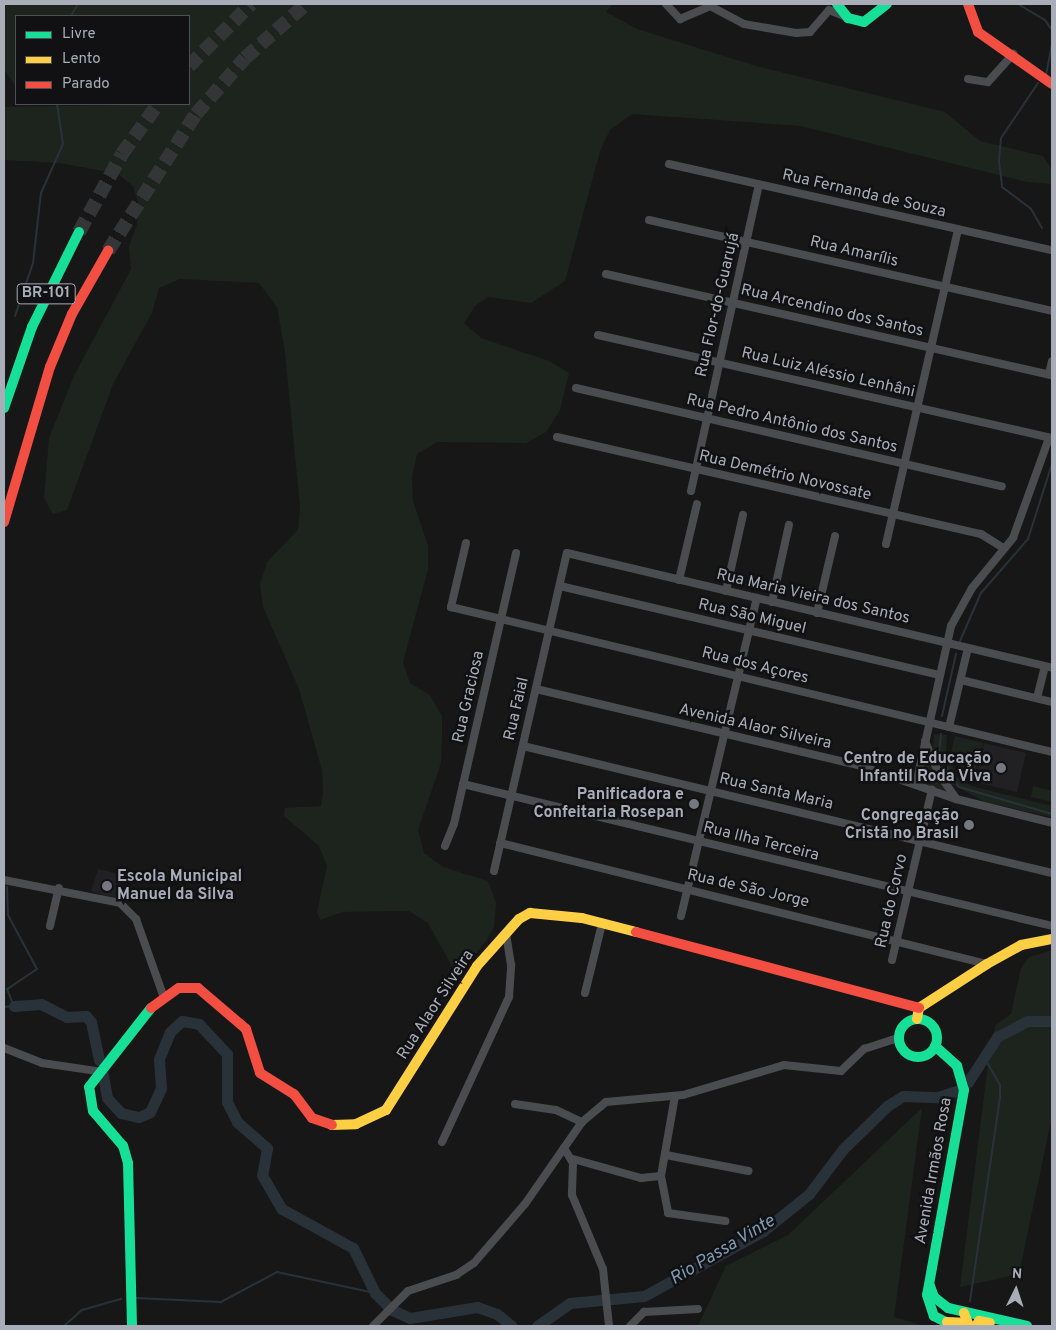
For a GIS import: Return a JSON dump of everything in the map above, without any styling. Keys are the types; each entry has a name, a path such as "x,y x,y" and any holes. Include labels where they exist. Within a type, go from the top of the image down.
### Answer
{"main road":[{"path":"837,4 848,18 864,22 887,4"},
{"path":"968,4 978,32 1013,54 1052,84"},
{"name":"BR-101","path":"4,408 36,318 79,232"},
{"name":"BR-101","path":"4,522 53,360 72,314 108,251"},
{"name":"Rua Alaor Silveira","path":"163,995 189,987 210,995 246,1029 255,1065 265,1078 294,1094 318,1122 356,1124 376,1116 393,1101 477,966 524,916 538,912 602,924 918,1014"},
{"path":"918,1014 934,1027 935,1046 927,1054 916,1057 902,1049 898,1038 904,1025 918,1014 988,964 1021,945 1052,939"},
{"path":"132,1326 128,1163 123,1146 92,1111 89,1087 97,1071 163,995"},
{"name":"Avenida Irmãos Rosa","path":"935,1046 957,1066 964,1096 929,1282 929,1308 942,1321"},
{"path":"929,1282 939,1303 964,1313 1027,1326"},
{"path":"942,1321 965,1324 970,1318 964,1313"},
{"path":"942,1321 954,1326"},
{"path":"976,1326 979,1321 1011,1323"}],"street":[{"path":"666,4 680,18 710,6 744,24 796,33 810,32 829,10 848,18"},
{"path":"968,79 992,79 1013,54"},
{"name":"Rua Fernanda de Souza","path":"669,164 1052,250"},
{"name":"Rua Flor-do-Guarujá","path":"691,490 760,184"},
{"name":"Rua Amarílis","path":"649,220 1052,312"},
{"path":"886,544 895,515 958,229"},
{"name":"Rua Arcendino dos Santos","path":"606,274 1051,374"},
{"name":"Rua Luiz Aléssio Lenhâni","path":"598,335 1050,438"},
{"path":"1051,374 1052,361"},
{"name":"Rua Pedro Antônio dos Santos","path":"576,388 1002,486"},
{"name":"Rua Demétrio Novossate","path":"557,437 981,534 1003,548"},
{"path":"916,784 945,643 960,605 1003,548 1013,538 1050,438"},
{"path":"679,580 697,504"},
{"path":"726,591 743,515"},
{"path":"772,602 789,525"},
{"path":"817,612 835,536"},
{"name":"Rua dos Açores","path":"466,543 451,607 1052,752"},
{"name":"Rua Graciosa","path":"445,846 463,784 516,553"},
{"name":"Rua Maria Vieira dos Santos","path":"567,553 1049,668"},
{"name":"Rua Faial","path":"494,871 567,553"},
{"name":"Rua São Miguel","path":"560,586 938,675"},
{"path":"682,916 757,598"},
{"path":"950,727 968,648"},
{"path":"1037,698 1049,668"},
{"path":"960,680 1052,702"},
{"name":"Avenida Alaor Silveira","path":"536,689 725,734 916,784 956,799 1052,823"},
{"path":"924,741 939,774 956,799"},
{"name":"Rua Santa Maria","path":"523,746 1052,873"},
{"name":"Rua Ilha Terceira","path":"463,784 1052,926"},
{"name":"Rua do Corvo","path":"892,960 932,790"},
{"name":"Rua de São Jorge","path":"500,843 898,938 988,964"},
{"path":"4,880 108,898 130,911 163,995"},
{"path":"50,926 59,888"},
{"path":"585,993 602,924"},
{"path":"442,1142 509,997 512,965 506,934"},
{"path":"373,1326 389,1307 408,1291 456,1275 474,1263 525,1204 582,1122 597,1107 615,1098 675,1096 784,1065 841,1071 869,1046 898,1038"},
{"path":"4,1048 42,1063 97,1071"},
{"path":"675,1096 661,1176 668,1213 725,1221"},
{"path":"515,1104 556,1110 582,1122"},
{"path":"564,1148 572,1159 646,1179 661,1176"},
{"path":"666,1155 748,1171"},
{"path":"572,1159 570,1187 601,1262 609,1325 618,1326"},
{"path":"630,1326 644,1312 698,1309"}],"shaded area":[{"path":"4,4 613,4 606,12 637,29 756,66 945,112 980,141 1043,156 1052,170 1052,184 1027,182 801,126 632,114 610,130 600,151 565,281 531,303 488,297 475,306 464,323 481,338 549,361 569,373 560,410 546,432 526,443 437,442 417,454 412,477 413,501 428,546 428,569 403,662 410,683 430,695 442,716 441,763 418,830 424,853 443,867 488,881 496,903 494,927 486,941 471,960 454,970 428,923 409,911 342,912 320,920 317,912 327,866 319,846 284,816 285,808 321,806 323,792 322,770 299,689 263,607 260,584 267,562 298,530 300,507 285,352 277,307 259,283 180,279 159,288 152,313 113,384 67,510 53,514 44,498 49,438 74,376 131,269 129,246 137,225 138,203 133,186 118,174 60,163 4,160 4,107 190,105 190,15 15,15 15,86 4,69"},
{"path":"934,734 947,735 946,752 957,777 971,786 1052,806 1052,817 985,802 952,784 933,752"},
{"path":"955,736 983,743 975,774 959,770 962,758 950,756"},
{"name":"Centro de Educação Infantil Roda Viva","path":"984,743 1026,753 1017,792 975,782"},
{"path":"926,752 946,788 945,792 918,783"},
{"path":"1033,786 1052,791 1052,802 1031,797"},
{"name":"Escola Municipal Manuel da Silva","path":"98,869 123,875 118,900 91,891"},
{"path":"1052,950 1052,1116 1019,1274 960,1287 991,1041 996,1025 1011,1014 1021,968 1029,957"},
{"path":"922,1108 894,1317 924,1326 698,1326 726,1266 788,1235"}],"waterway":[{"path":"72,15 78,4"},
{"path":"1018,4 1045,20 1052,30"},
{"path":"1046,75 1052,44"},
{"path":"1038,83 1001,138 999,161 1002,187 1031,209 1042,228"},
{"path":"15,316 33,263 41,193 63,144 57,105"},
{"path":"960,641 981,593 1028,539 1052,464"},
{"path":"942,716 956,654"},
{"path":"941,734 939,753 959,787 1052,814"},
{"name":"Rio Passa Vinte","path":"7,887 8,915 37,969 7,989 14,1006"},
{"name":"Rio Passa Vinte","path":"14,1006 41,1004 66,1017 86,1016 91,1022 99,1060"},
{"path":"4,1007 14,1006"},
{"name":"Rio Passa Vinte","path":"103,1075 107,1098 121,1113 139,1117 150,1112 161,1088 159,1059 170,1032 182,1021 199,1024 227,1054 227,1102 237,1122 267,1148 262,1175 282,1209 353,1248 375,1293 392,1310 410,1318 477,1307 497,1314 512,1326"},
{"name":"Rio Passa Vinte","path":"968,1082 997,1037 1027,1021 1052,1021"},
{"path":"970,1301 1000,1099 1000,1085 983,1056"},
{"name":"Rio Passa Vinte","path":"537,1326 570,1303 644,1296 763,1231 809,1194 843,1149 887,1106 903,1096 938,1097 957,1091"},
{"path":"136,1298 221,1302 277,1272 375,1293"},
{"path":"64,1326 82,1310 121,1299"},
{"name":"Rio Passa Vinte","path":"500,1326 510,1325"}],"tunnel":[{"path":"190,65 251,4"},
{"path":"108,251 196,114 245,58 306,4"},
{"path":"79,232 122,154 157,105"}],"traffic: fast":[{"path":"837,4 848,18 864,22 887,4"},
{"path":"4,408 32,327 79,232"},
{"path":"132,1326 128,1163 123,1146 93,1111 89,1087 151,1008"},
{"path":"918,1019 932,1024 937,1038 932,1052 918,1057 904,1052 899,1038 904,1024 918,1019"},
{"path":"935,1046 957,1066 964,1090 927,1295 934,1316 954,1326"},
{"path":"930,1286 934,1297 948,1308 1027,1326"}],"traffic: slow":[{"path":"332,1125 356,1124 386,1110 477,966 519,919 530,913 582,918 636,932"},
{"path":"917,1019 919,1008 987,964 1021,945 1052,939"},
{"path":"947,1322 968,1323 964,1313"},
{"path":"976,1326 979,1321 990,1323"}],"traffic: jam":[{"path":"968,4 978,32 1052,84"},
{"path":"4,522 50,367 72,314 108,251"},
{"path":"636,932 919,1008"},
{"path":"151,1008 179,988 198,988 246,1029 260,1073 294,1094 312,1118 332,1125"}],"place":[{"name":"Centro de Educação Infantil Roda Viva","path":"1001,768"},
{"name":"Panificadora e Confeitaria Rosepan","path":"694,804"},
{"name":"Congregação Cristã no Brasil","path":"969,825"},
{"name":"Escola Municipal Manuel da Silva","path":"107,886"}]}
